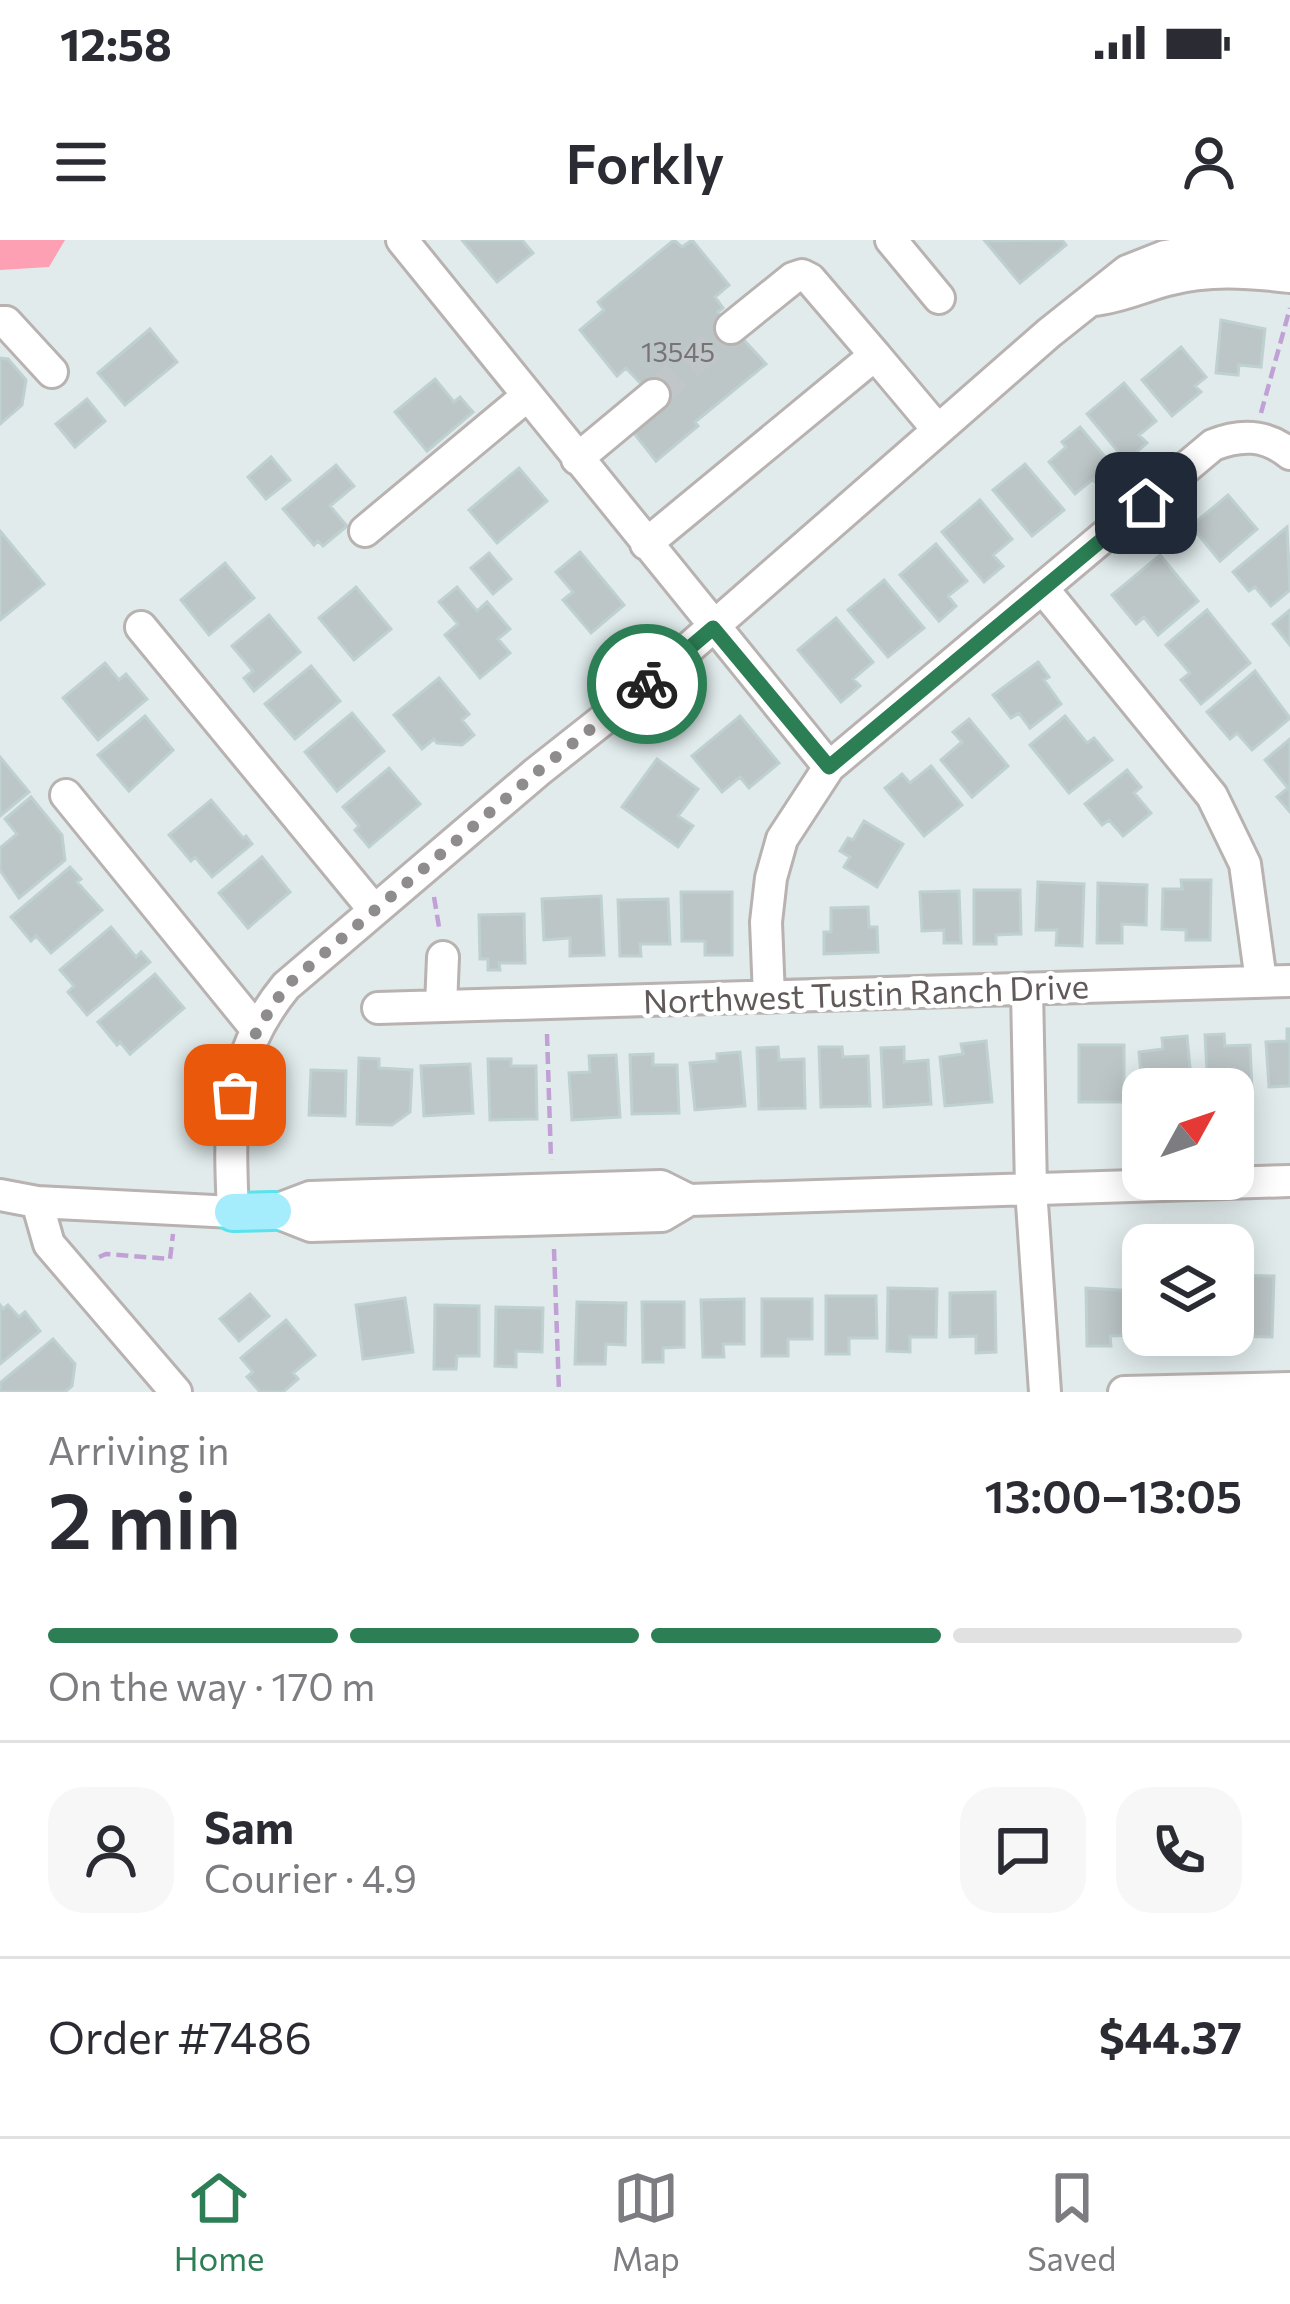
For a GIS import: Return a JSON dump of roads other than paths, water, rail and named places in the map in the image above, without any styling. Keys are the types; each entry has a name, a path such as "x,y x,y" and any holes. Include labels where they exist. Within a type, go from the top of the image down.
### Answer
{"main road":[{"path":"233,1212 273,1211"}],"street":[{"path":"402,240 829,767"},
{"path":"891,240 939,298"},
{"path":"0,1195 37,1202 233,1212 229,1127 244,1062 257,1030 286,986 713,628 1127,271 1166,256 1221,244 1289,244"},
{"path":"1094,300 1125,296 1164,280 1206,272 1290,277"},
{"path":"731,328 794,278 811,279 938,430"},
{"path":"0,322 6,322 52,372"},
{"path":"646,544 875,355"},
{"path":"365,531 527,395"},
{"path":"578,459 654,395"},
{"path":"769,997 766,922 771,878 782,839 829,767 1214,446 1236,436 1254,436 1290,454"},
{"path":"1044,590 1212,796 1245,864 1276,981"},
{"path":"141,627 374,910"},
{"path":"66,795 257,1030"},
{"path":"441,1006 443,957"},
{"name":"Northwest Tustin Ranch Drive","path":"378,1008 1276,981"},
{"path":"1027,990 1031,1189 1046,1392"},
{"path":"273,1211 311,1226 552,1204 662,1216 689,1200 1290,1181"},
{"path":"37,1202 49,1244 176,1392"},
{"path":"1124,1392 1290,1388"}],"tunnel":[{"path":"654,395 731,328"}]}
